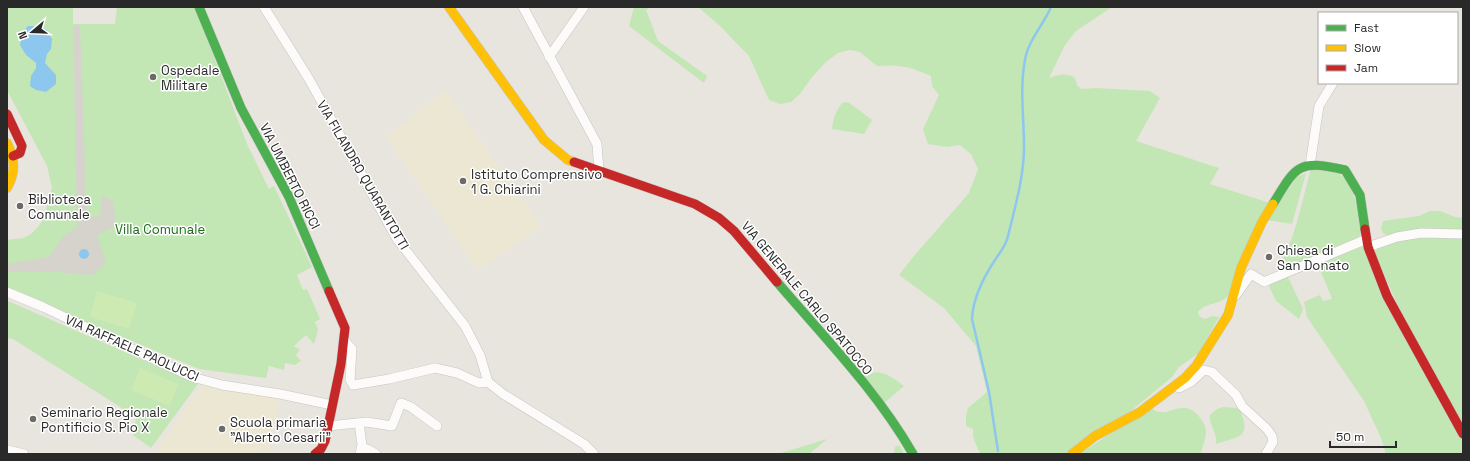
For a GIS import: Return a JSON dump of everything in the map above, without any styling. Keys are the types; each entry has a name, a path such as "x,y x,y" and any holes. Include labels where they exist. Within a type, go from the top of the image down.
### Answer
{"street":[{"name":"VIA UMBERTO RICCI","path":"199,7 241,108 289,197 345,328 341,364 325,441 321,449 316,454"},
{"name":"VIA FILANDRO QUARANTOTTI","path":"264,7 309,79 397,239 465,326 480,355 488,382"},
{"name":"VIA GENERALE CARLO SPATOCCO","path":"449,7 544,140 568,160 695,204 718,218 734,231 789,294 860,380 902,435 913,454"},
{"path":"524,7 549,57 597,144 599,171"},
{"path":"549,57 584,7"},
{"path":"1310,165 1319,106 1332,84"},
{"path":"7,114 20,138 23,149 20,153 13,156"},
{"path":"7,142 13,156 14,172 7,188"},
{"path":"1072,454 1095,436 1140,412 1185,378 1208,348 1228,315 1241,268 1262,222 1290,176 1299,169 1310,165 1323,165 1345,170 1360,195 1368,243 1376,269 1387,296 1463,434"},
{"path":"1233,298 1251,274 1264,282 1368,243 1397,236 1421,233 1463,234"},
{"name":"VIA RAFFAELE PAOLUCCI","path":"7,292 43,307 192,377 222,385 280,394 332,406"},
{"path":"344,340 352,349 350,380 353,385 435,368 457,373 479,383 488,382 503,394 584,444 594,454"},
{"path":"1163,395 1192,382 1204,370 1212,372 1236,395 1242,406 1267,429 1272,436 1273,442 1266,454"},
{"path":"328,426 367,422 392,426 401,403 411,407 436,426"},
{"path":"359,423 361,451 367,449 376,454"},
{"path":"7,450 24,454"}],"shaded area":[{"path":"73,26 80,26 87,216 100,217 102,196 113,200 116,226 97,235 105,261 103,266 94,274 7,272 7,264 50,257 62,237 77,227"},
{"name":"Istituto Comprensivo 1 G. Chiarini","path":"445,91 541,226 478,270 386,137"},
{"name":"Scuola primaria \"Alberto Cesarii\"","path":"204,383 280,398 269,452 229,454 155,454"}],"green space":[{"name":"Villa Comunale","path":"10,7 73,7 73,24 115,24 117,7 195,7 247,144 269,189 274,186 312,267 297,275 303,290 307,289 320,319 315,322 318,330 314,344 306,335 294,346 300,350 296,355 301,361 295,365 285,363 284,370 269,366 266,378 199,369 7,289 7,240 23,238 31,234 38,227 44,218 52,187 47,166 7,90 7,10"},
{"path":"634,7 651,7 646,10 658,41 707,76 704,83 629,26"},
{"path":"698,7 1112,7 1076,31 1065,45 1049,78 1062,75 1072,76 1075,78 1077,85 1081,89 1097,88 1150,91 1160,98 1136,141 1219,168 1210,184 1270,203 1228,296 1221,301 1201,309 1198,312 1200,317 1205,319 1212,316 1219,317 1199,353 1179,367 1172,377 1121,419 1083,440 1065,454 980,454 973,437 973,429 966,426 968,408 987,392 976,346 944,308 899,275 969,193 978,169 971,154 960,145 947,147 928,144 923,129 939,95 932,86 931,76 905,67 892,65 877,66 860,52 850,50 838,53 826,62 812,77 800,94 791,102 780,104 769,100 749,56 720,26"},
{"path":"848,102 872,120 864,134 832,129 834,118 838,109 842,103"},
{"path":"1311,169 1333,172 1345,178 1353,192 1361,234 1358,238 1280,271 1278,268 1294,233"},
{"path":"1306,173 1292,224 1266,220 1297,177"},
{"path":"1430,211 1440,211 1455,217 1463,218 1463,231 1388,236 1383,233 1381,229 1383,221 1419,216"},
{"path":"1463,236 1463,425 1410,332 1374,252 1381,245 1396,238"},
{"path":"1361,244 1431,385 1463,441 1463,454 1386,454 1381,438 1364,401 1307,317 1304,302 1320,295 1323,301 1332,299 1317,262"},
{"path":"1287,275 1303,309 1299,319 1276,301 1268,284"},
{"path":"97,291 137,303 129,329 90,317"},
{"path":"7,300 198,384 151,448 133,435 136,417 13,339 7,338"},
{"path":"140,368 178,384 170,406 131,390"},
{"path":"877,372 888,375 904,386 884,403 865,377"},
{"path":"1149,407 1160,412 1185,408 1196,413 1206,428 1201,454 1080,454"},
{"path":"1223,407 1239,408 1243,418 1244,430 1238,437 1216,444 1216,436 1211,423 1210,415 1217,409"},
{"path":"827,439 809,454 778,454"},
{"path":"899,445 904,454 894,454 895,447"}],"water":[{"path":"28,26 40,26 47,30 52,39 51,49 47,54 45,63 56,75 56,84 46,92 36,90 30,86 31,76 36,68 36,63 26,55 20,45 22,32"},
{"path":"82,249 86,249 88,250 88,258 82,259 79,256 79,252"}],"waterway":[{"path":"998,451 989,392 972,319 974,303 983,281 1007,240 1019,192 1024,158 1022,89 1026,55 1051,7"}],"traffic: fast":[{"path":"199,7 241,108 289,197 329,291"},
{"path":"1273,204 1287,181 1300,169 1317,165 1345,170 1360,195 1365,229"},
{"path":"777,282 867,386 899,431 913,454"}],"traffic: slow":[{"path":"449,7 544,140 568,160 574,162"},
{"path":"7,143 13,160 12,176 7,188"},
{"path":"1072,454 1095,436 1140,412 1185,378 1196,366 1228,315 1241,268 1262,222 1273,204"}],"traffic: jam":[{"path":"7,114 22,146 20,153 13,156"},
{"path":"574,162 695,204 719,218 734,231 777,282"},
{"path":"1365,229 1368,247 1387,296 1463,434"},
{"path":"315,454 321,449 325,441 341,364 345,328 329,291"}],"place":[{"name":"Ospedale Militare","path":"153,77"},
{"name":"Istituto Comprensivo 1 G. Chiarini","path":"463,181"},
{"name":"Biblioteca Comunale","path":"20,206"},
{"name":"Chiesa di San Donato","path":"1269,257"},
{"name":"Seminario Regionale Pontificio S. Pio X","path":"33,419"},
{"name":"Scuola primaria \"Alberto Cesarii\"","path":"222,429"}]}
